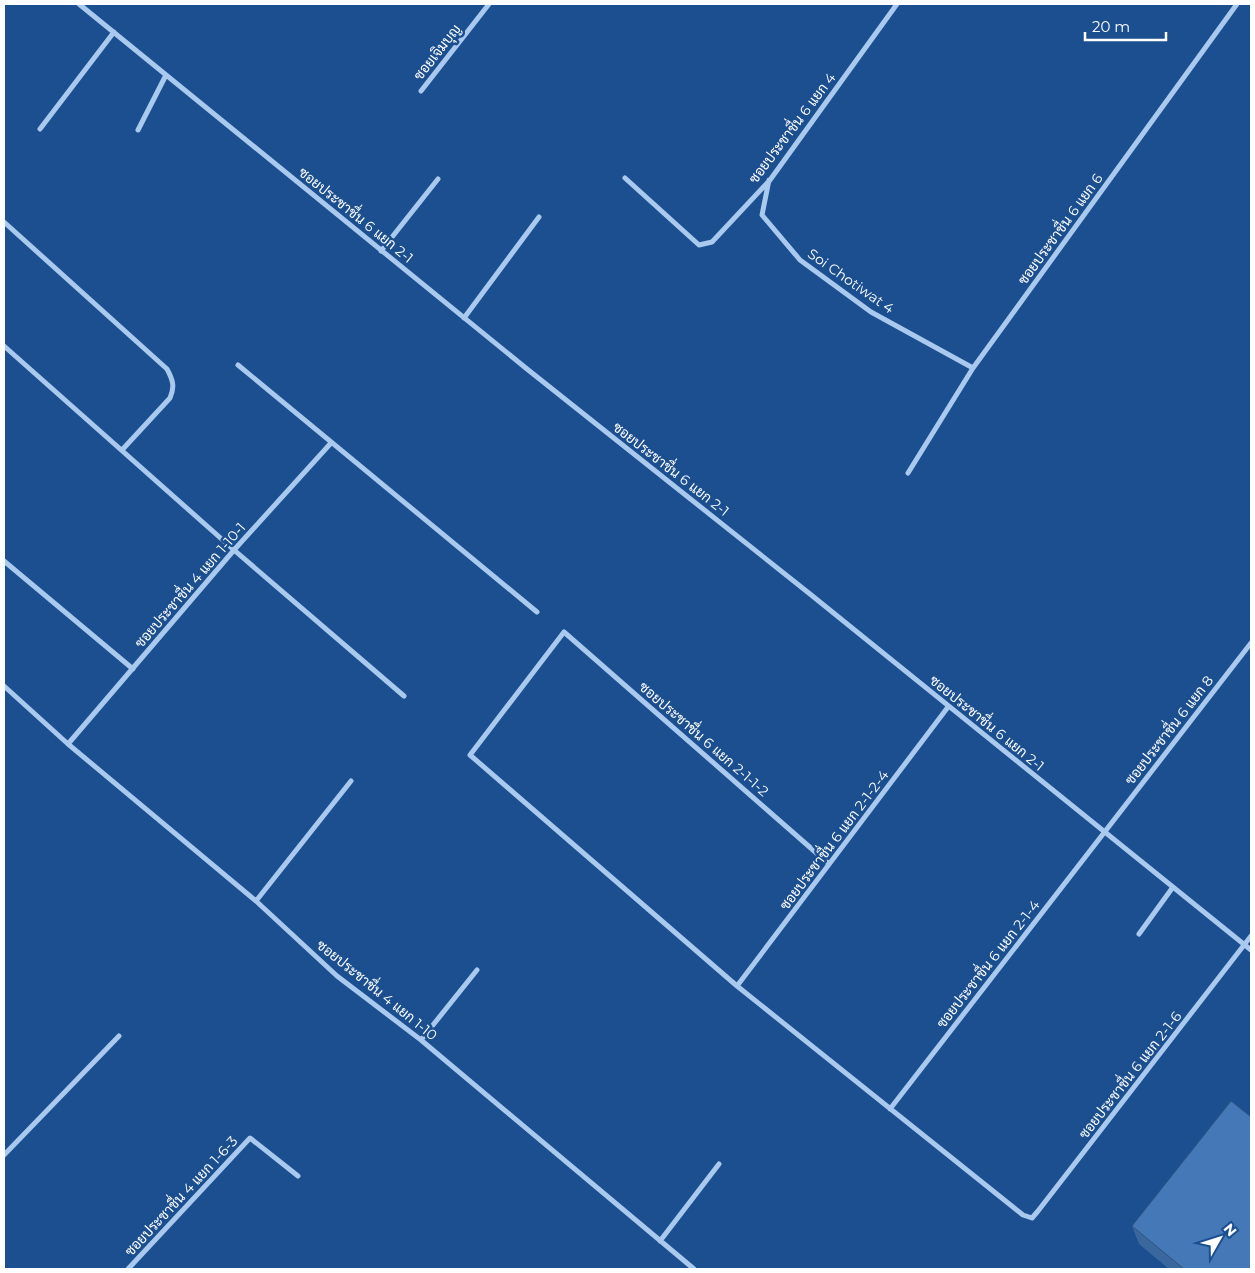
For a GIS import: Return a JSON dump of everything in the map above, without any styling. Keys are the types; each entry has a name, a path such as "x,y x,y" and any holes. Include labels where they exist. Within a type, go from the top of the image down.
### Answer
{"street":[{"name":"ซอยประชาชื่น 6 แยก 2-1","path":"79,4 464,318 1251,950"},
{"name":"ซอยเจิมบุญ","path":"421,91 489,4"},
{"name":"ซอยประชาชื่น 6 แยก 4","path":"625,178 699,245 712,242 770,180 897,4"},
{"name":"ซอยประชาชื่น 6 แยก 6","path":"908,473 973,368 1237,4"},
{"path":"40,129 114,32"},
{"path":"138,130 166,75"},
{"path":"381,251 438,179"},
{"name":"Soi Chotiwat 4","path":"770,180 762,214 800,260 871,312 973,368"},
{"path":"464,318 539,217"},
{"path":"4,222 167,369 172,378 174,388 170,398 122,450"},
{"path":"4,346 234,550 404,696"},
{"path":"238,365 537,612"},
{"name":"ซอยประชาชื่น 4 แยก 1-10-1","path":"68,744 234,550 331,443"},
{"path":"4,561 133,669"},
{"name":"ซอยประชาชื่น 6 แยก 2-1-1-2","path":"737,986 470,755 564,632 829,864"},
{"name":"ซอยประชาชื่น 6 แยก 8","path":"1104,832 1251,643"},
{"name":"ซอยประชาชื่น 4 แยก 1-10","path":"4,686 68,744 256,901 337,976 421,1040 694,1269"},
{"name":"ซอยประชาชื่น 6 แยก 2-1-2-4","path":"737,986 948,707"},
{"path":"256,901 351,781"},
{"name":"ซอยประชาชื่น 6 แยก 2-1-4","path":"890,1109 1104,832"},
{"path":"1139,934 1172,887"},
{"name":"ซอยประชาชื่น 6 แยก 2-1-6","path":"890,1109 1023,1215 1032,1218 1251,936"},
{"path":"421,1040 477,970"},
{"path":"737,986 890,1109"},
{"path":"4,1155 119,1036"},
{"name":"ซอยประชาชื่น 4 แยก 1-6-3","path":"128,1269 250,1138 298,1176"},
{"path":"660,1241 719,1164"}],"building":[{"path":"1231,1101 1251,1117 1251,1269 1184,1269 1132,1226"}]}
